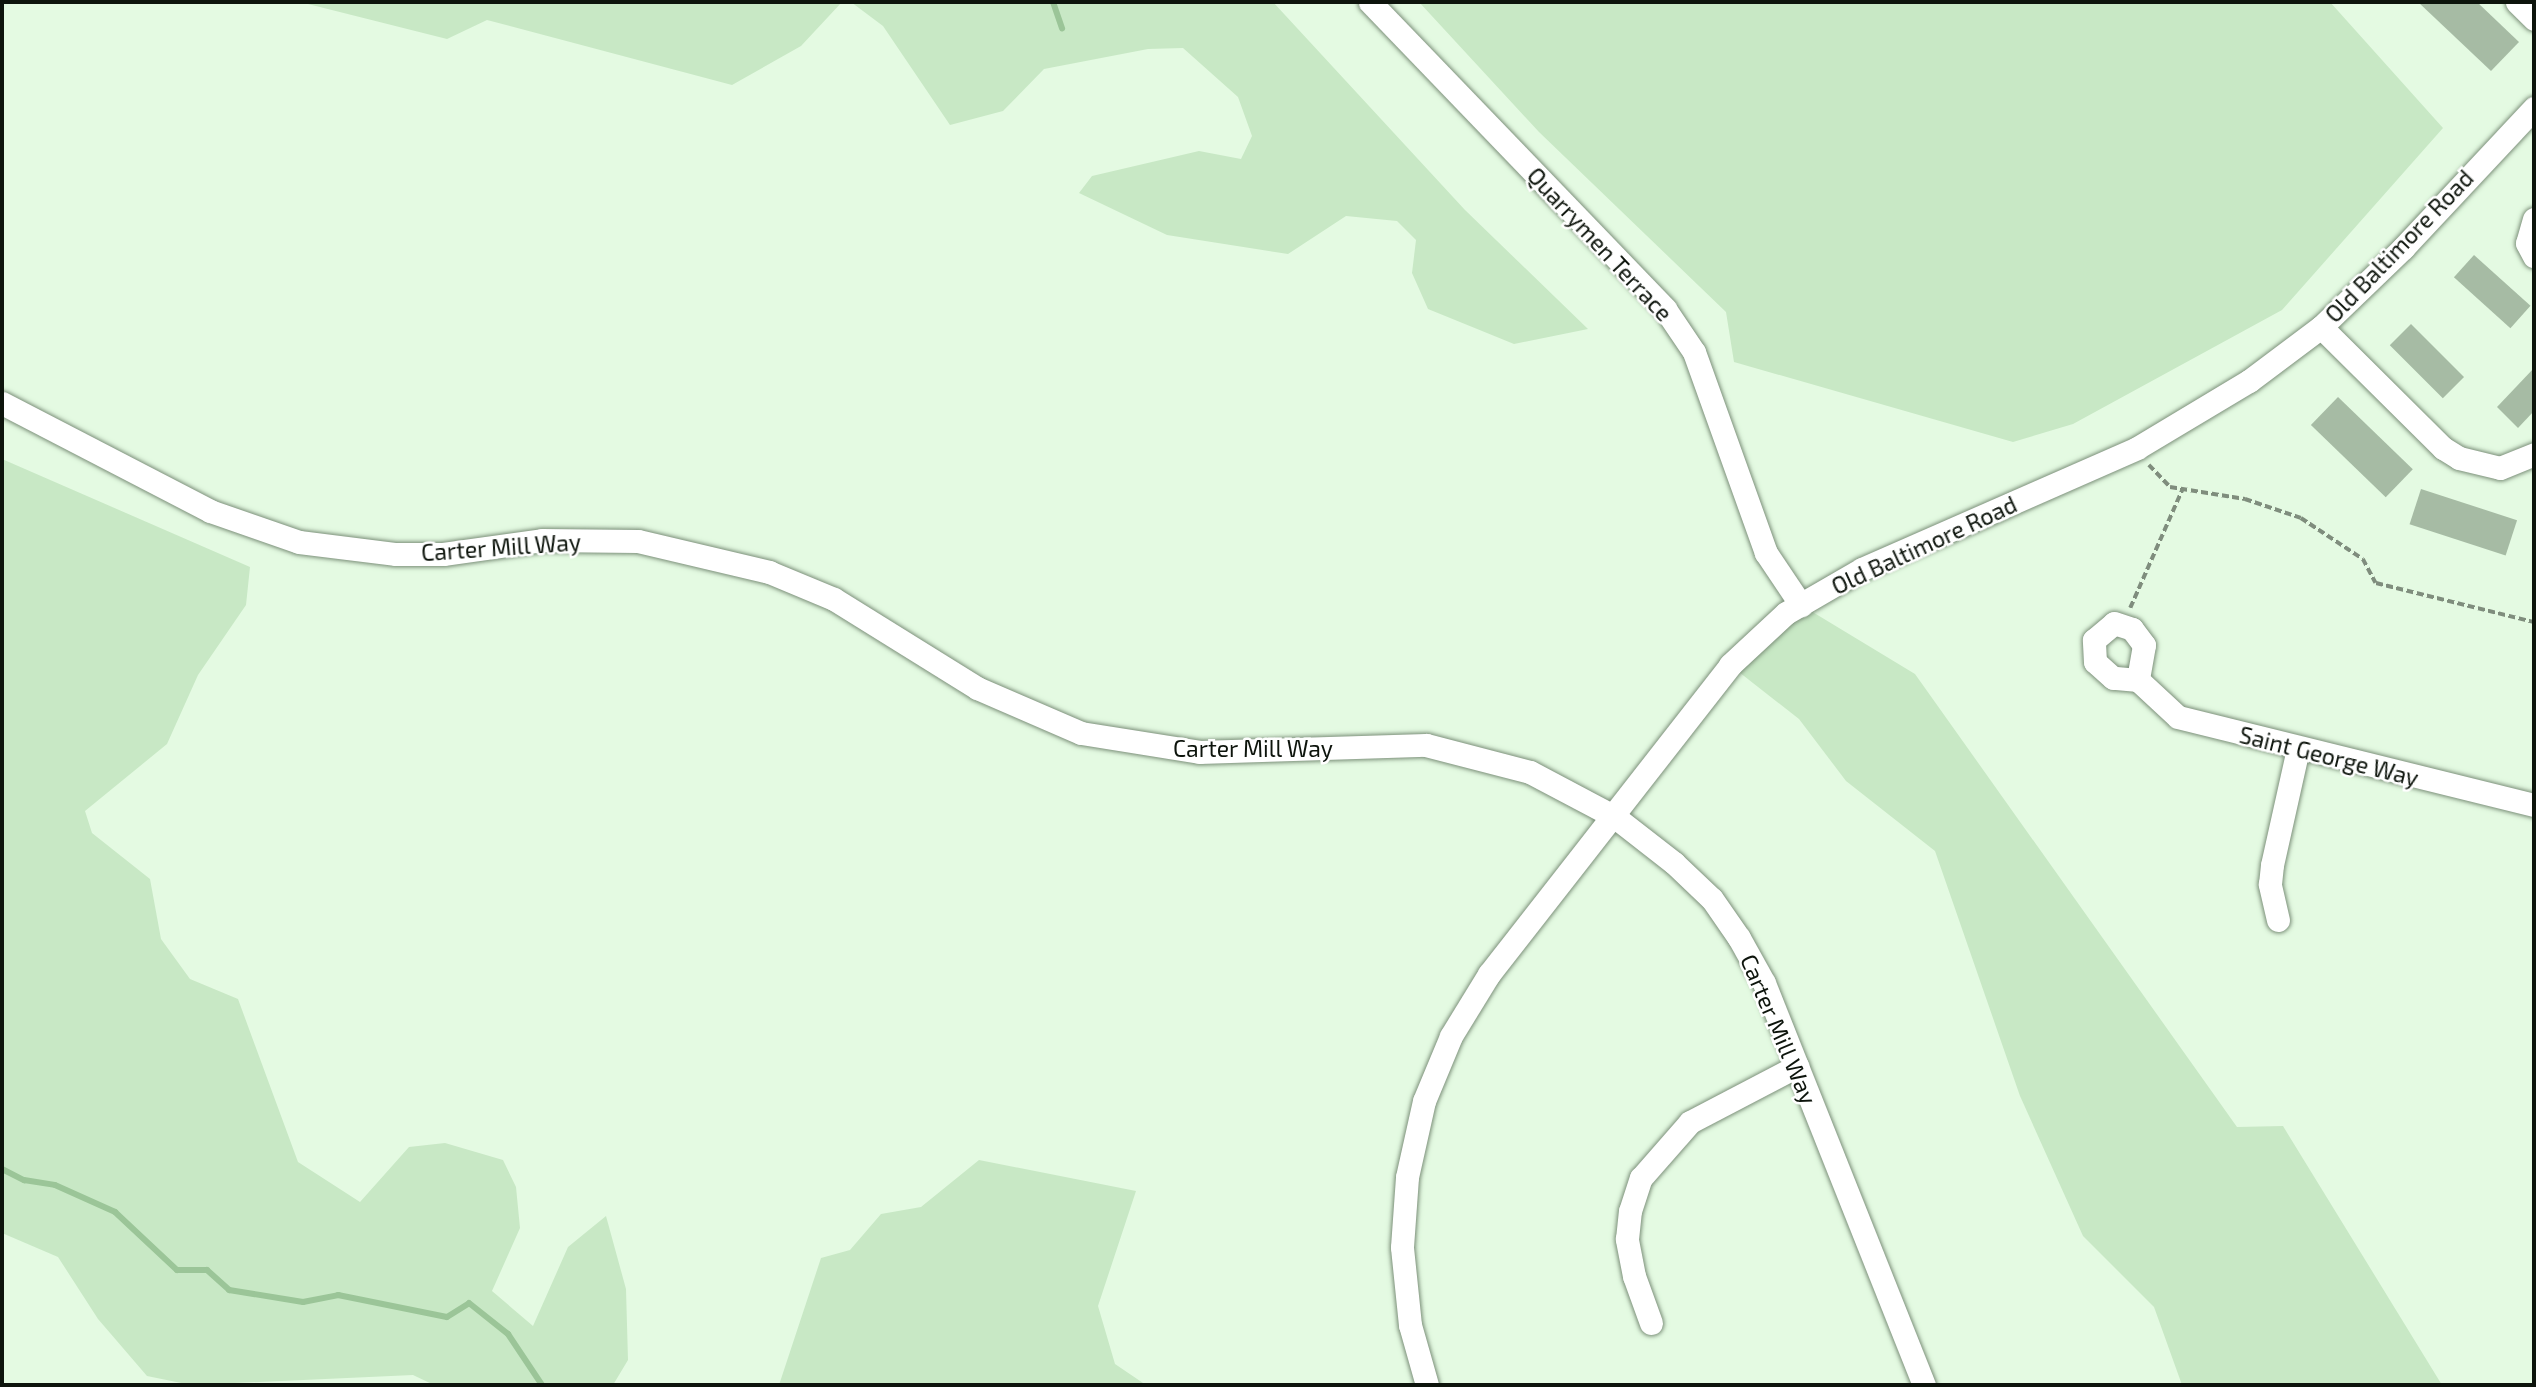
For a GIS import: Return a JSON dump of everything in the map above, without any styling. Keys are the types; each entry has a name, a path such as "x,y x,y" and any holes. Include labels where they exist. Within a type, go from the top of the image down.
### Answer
{"street":[{"name":"Quarrymen Terrace","path":"1370,2 1665,309 1693,352 1708,387 1766,553 1801,604"},
{"path":"2517,2 2534,19"},
{"name":"Old Baltimore Road","path":"1427,1385 1410,1325 1402,1247 1407,1177 1424,1101 1451,1036 1489,974 1615,817 1730,665 1801,604 1863,569 2137,448 2249,381 2321,327 2403,248 2534,108"},
{"path":"2534,219 2527,243 2534,256"},
{"path":"2321,327 2451,453 2473,464 2500,468 2534,454"},
{"name":"Carter Mill Way","path":"2,403 210,511 299,542 396,554 443,554 542,540 638,541 699,552 769,572 834,599 977,688 1081,733 1199,752 1426,745 1530,772 1615,817 1712,899 1764,983 1924,1385"},
{"name":"Saint George Way","path":"2125,625 2114,623 2101,631 2092,654 2099,668 2113,678 2138,680 2178,716 2298,749 2534,805"},
{"path":"2125,625 2144,645 2138,680"},
{"path":"2278,920 2270,884 2272,865 2298,749"},
{"path":"1651,1324 1633,1276 1627,1240 1630,1211 1640,1178 1690,1122 1797,1066"}],"path":[{"path":"2137,448 2164,485 2245,499 2301,518 2363,559 2369,576 2389,588 2534,622"},
{"path":"2125,625 2183,488"}],"green space":[{"path":"300,2 842,2 801,46 732,85 487,20 447,39"},
{"path":"851,2 1273,2 1465,210 1588,329 1514,344 1428,309 1412,273 1416,240 1397,221 1346,216 1288,254 1167,235 1079,193 1092,176 1199,151 1241,159 1252,136 1238,97 1183,48 1148,49 1044,69 1003,111 950,125 883,26"},
{"path":"1419,2 2330,2 2443,128 2282,310 2073,424 2013,442 1734,362 1726,312 1539,132"},
{"path":"2,459 250,567 246,605 198,675 167,744 85,811 92,833 150,879 161,939 190,979 238,999 298,1162 360,1202 409,1147 445,1143 503,1160 516,1187 520,1228 492,1291 533,1326 568,1247 606,1216 626,1289 628,1360 613,1385 434,1385 413,1375 191,1385 147,1376 98,1319 58,1257 2,1233"},
{"path":"1801,605 1915,674 2237,1127 2283,1126 2442,1385 2182,1385 2154,1307 2083,1236 2020,1096 1935,851 1846,781 1799,719 1730,665"},
{"path":"979,1160 1136,1191 1098,1306 1115,1364 1146,1385 779,1385 821,1258 850,1250 881,1214 921,1207"}],"building":[{"path":"2418,2 2477,2 2519,42 2491,71"},
{"path":"2474,255 2530,306 2510,328 2454,277"},
{"path":"2411,324 2464,377 2443,398 2390,345"},
{"path":"2534,368 2534,411 2518,428 2497,407"},
{"path":"2338,397 2413,469 2386,497 2311,425"},
{"path":"2421,489 2517,520 2506,555 2410,524"}],"waterway":[{"path":"1053,2 1062,28"},
{"path":"2,1169 24,1180 55,1185 115,1212 177,1270 207,1270 229,1290 303,1302 338,1295 447,1317 469,1303 508,1334 542,1385"}]}
